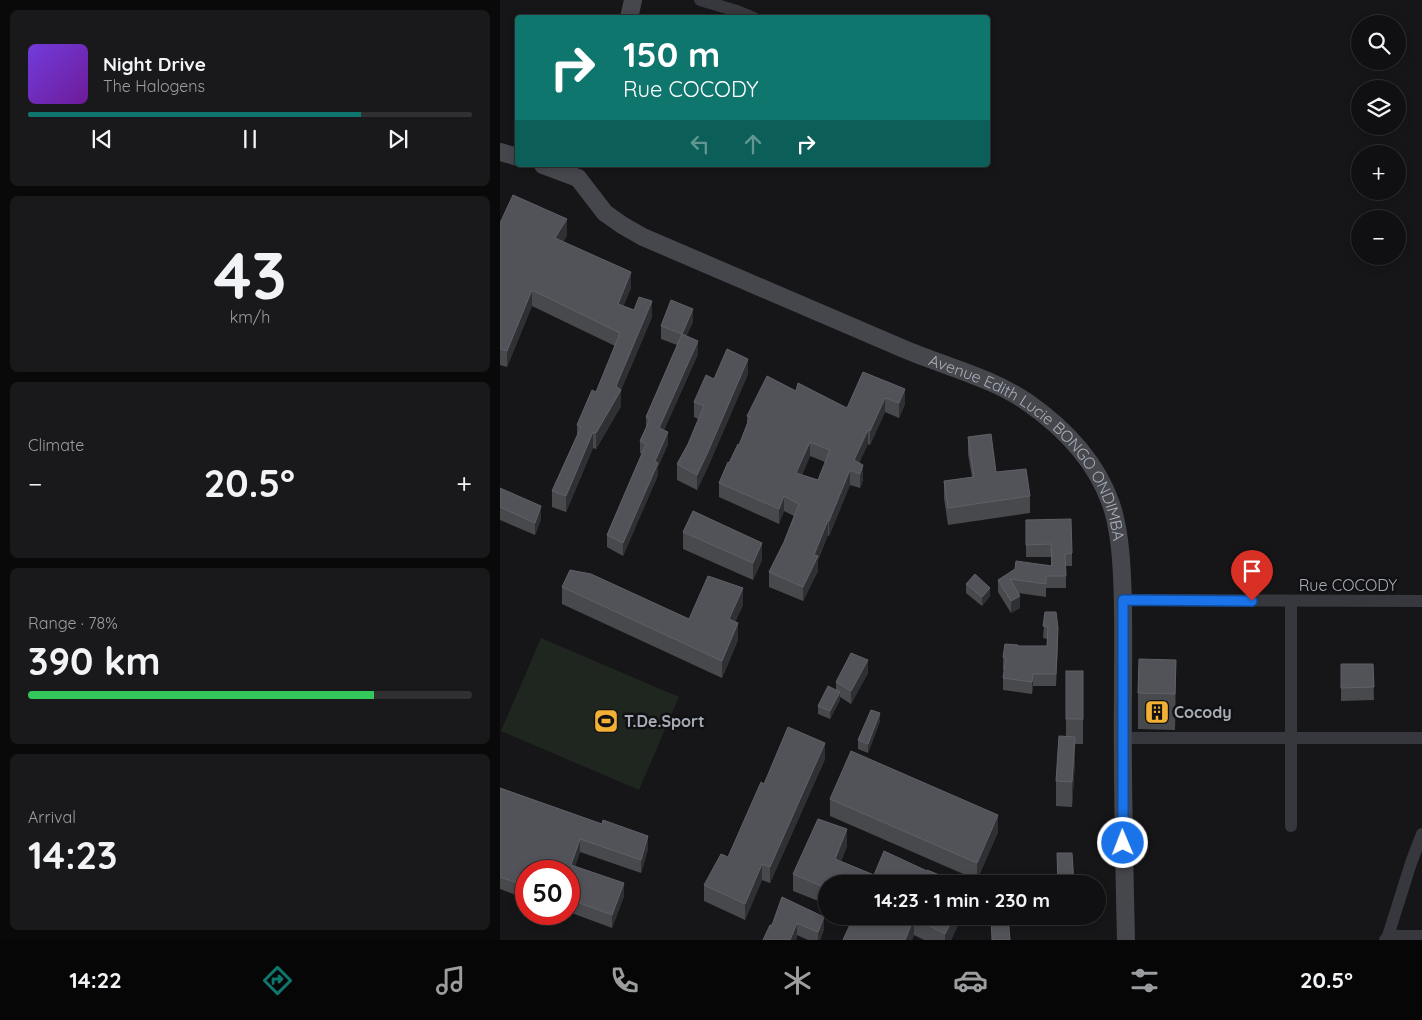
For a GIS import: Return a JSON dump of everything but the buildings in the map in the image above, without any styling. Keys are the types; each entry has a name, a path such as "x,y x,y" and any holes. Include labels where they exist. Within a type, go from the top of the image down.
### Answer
{"main road":[{"path":"630,15 634,0"},
{"path":"500,152 515,156"},
{"path":"556,167 581,171"},
{"name":"Avenue Edith Lucie BONGO ONDIMBA","path":"581,171 605,213 643,237 1006,390 1027,402 1054,423 1078,447 1097,474 1111,503 1121,547 1126,940"}],"street":[{"path":"700,0 747,15"},
{"name":"Rue COCODY","path":"1123,600 1422,601"},
{"path":"1291,601 1291,826"},
{"path":"1122,738 1422,738"},
{"path":"1422,834 1386,938 1422,936"}],"shaded area":[{"path":"541,638 679,697 639,790 501,731"}],"place":[{"name":"Cocody","path":"1157,712"},
{"name":"T.De.Sport","path":"606,721"}],"route":[{"path":"1123,843 1123,600 1252,601"}]}
